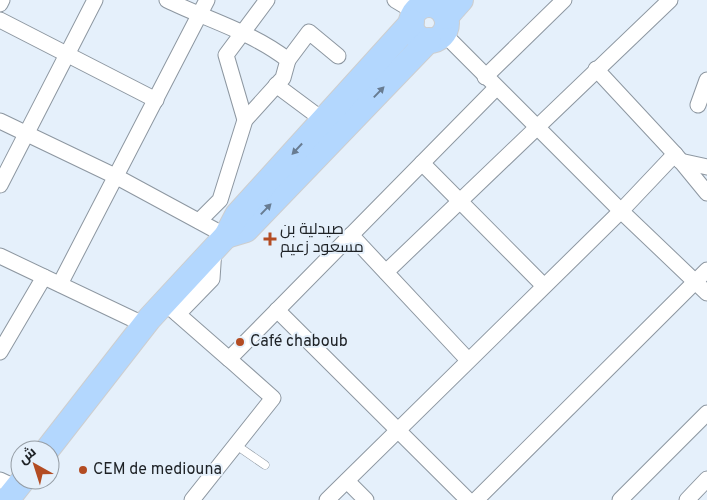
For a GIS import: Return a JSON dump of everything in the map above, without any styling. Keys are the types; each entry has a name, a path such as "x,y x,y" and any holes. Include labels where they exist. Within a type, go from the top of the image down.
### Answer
{"main road":[{"path":"55,440 144,326 171,308 220,242 237,215 323,120 429,15"},
{"path":"220,242 246,230 429,15"}],"street":[{"path":"0,4 2,0"},
{"path":"0,185 20,150 26,133 95,0"},
{"path":"167,0 199,16 242,32 272,48 288,60"},
{"path":"60,284 207,0"},
{"path":"244,120 226,55 266,0"},
{"path":"229,359 422,163 564,0"},
{"path":"386,272 670,0"},
{"path":"429,15 490,83 702,287"},
{"path":"0,20 156,100"},
{"path":"199,221 220,200 244,120 282,78 288,60 309,32 338,56"},
{"path":"596,69 678,158 707,193"},
{"path":"698,105 707,80"},
{"path":"276,85 323,120"},
{"path":"0,121 117,177 199,221 220,242"},
{"path":"678,158 707,167"},
{"path":"327,500 468,360 678,158"},
{"path":"422,163 544,286"},
{"path":"351,235 468,360"},
{"path":"0,256 144,326"},
{"path":"476,500 702,287 707,270"},
{"path":"0,352 44,278"},
{"path":"171,308 273,398 192,500"},
{"path":"277,310 468,500"},
{"path":"620,500 707,413"},
{"path":"688,499 707,479"},
{"path":"347,481 366,500"}],"lane":[{"path":"236,445 264,465"}],"place":[{"name":"صيدلية بن مسعود زعيم","path":"270,239"},
{"name":"Café chaboub","path":"240,342"},
{"name":"CEM de mediouna","path":"83,470"}]}
